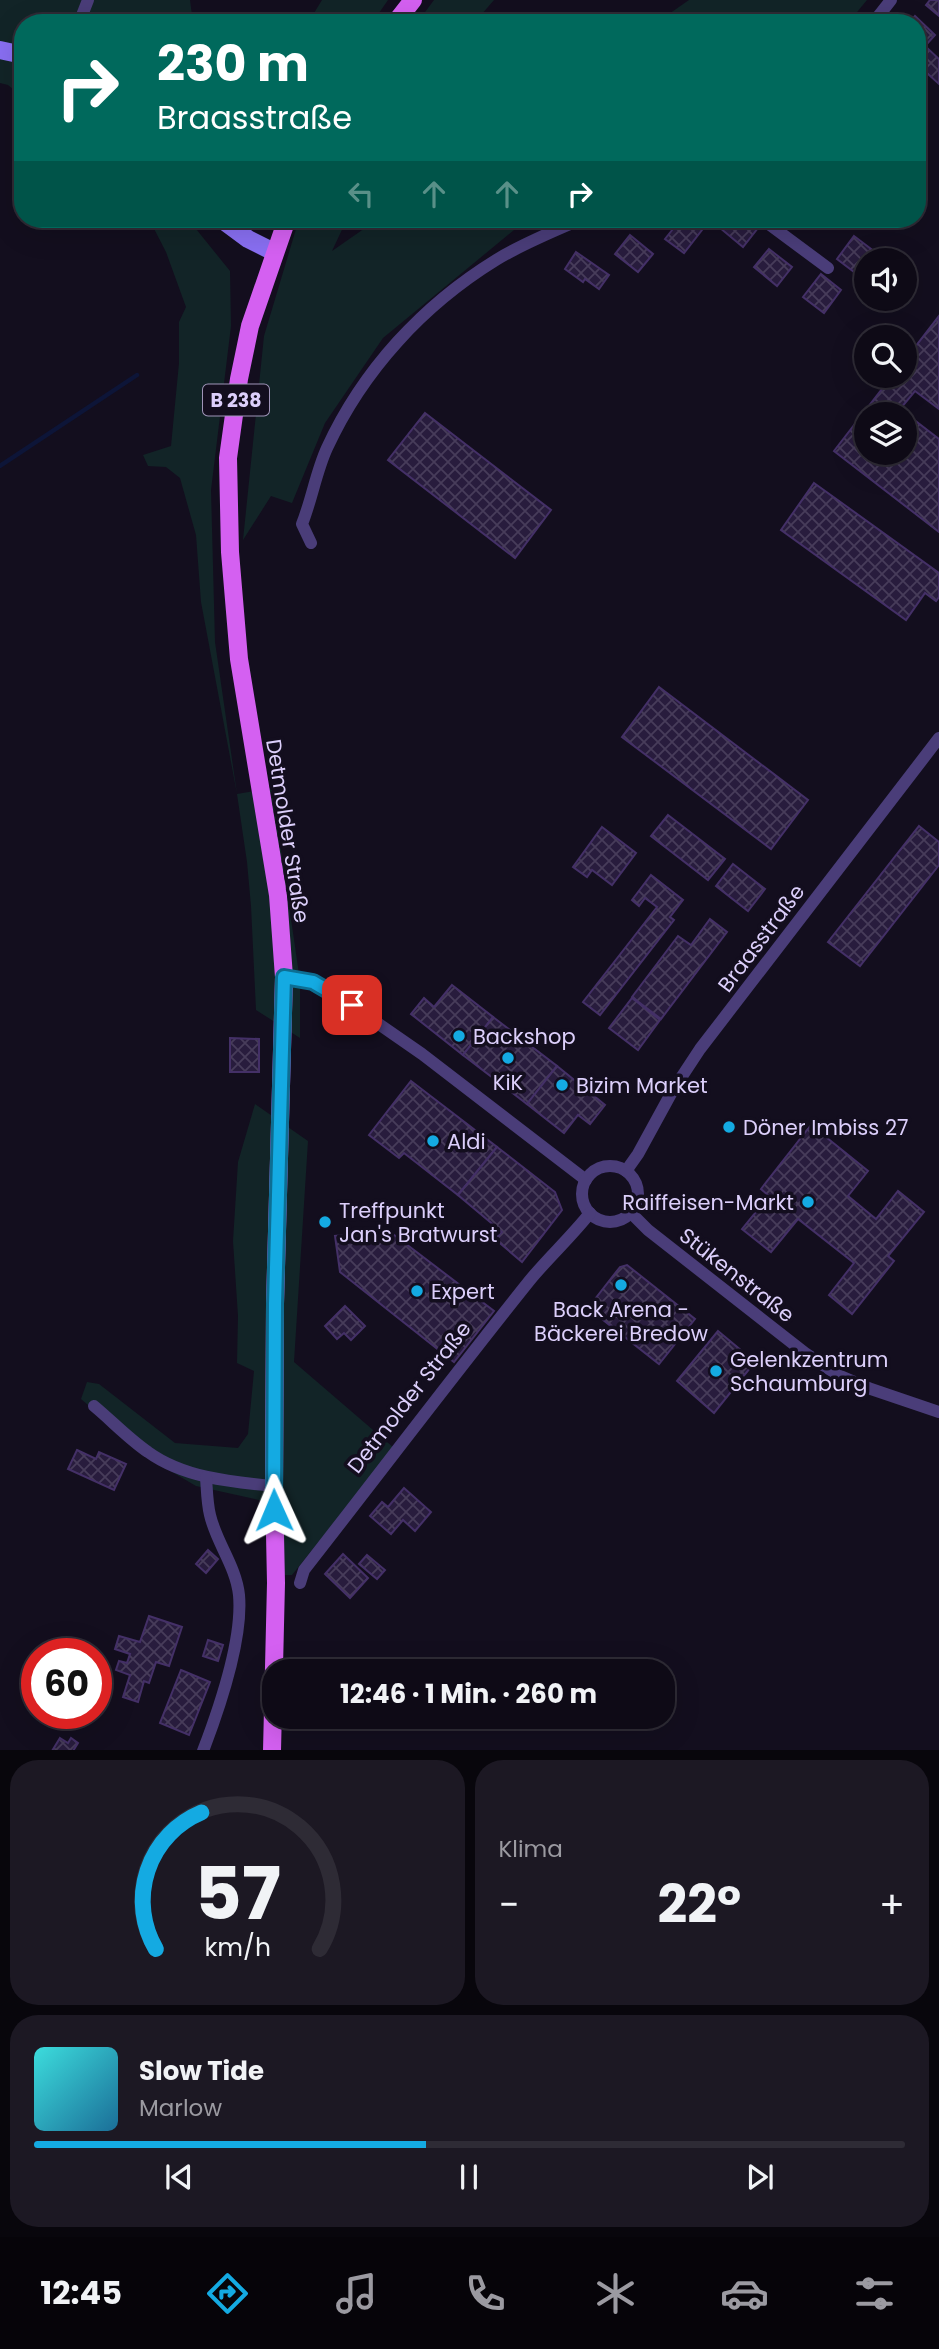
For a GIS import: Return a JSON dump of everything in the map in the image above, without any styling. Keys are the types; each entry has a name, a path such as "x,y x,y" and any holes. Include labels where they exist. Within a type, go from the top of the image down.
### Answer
{"main road":[{"path":"402,14 414,0"},
{"path":"233,228 274,252"},
{"name":"B 238","path":"274,252 283,228"},
{"name":"Detmolder Straße","path":"272,1750 276,1583 275,1304 284,977 278,895 239,659 230,552 228,458 239,379 250,326 274,252"}],"street":[{"path":"880,14 891,0"},
{"path":"311,543 302,524 326,450 358,390 393,345 443,298 497,260 563,228"},
{"path":"774,228 828,268"},
{"name":"Braasstraße","path":"626,1171 700,1049 939,738"},
{"path":"284,977 313,982 337,995 422,1054 586,1180"},
{"path":"609,1166 626,1171 637,1186 636,1205 631,1213 623,1218 606,1221 590,1213 583,1197 586,1180 600,1168 609,1166"},
{"name":"Detmolder Straße","path":"300,1583 304,1570 508,1307 590,1213"},
{"name":"Stükenstraße","path":"631,1213 648,1230 805,1353 838,1375 939,1412"},
{"path":"94,1406 150,1454 174,1466 206,1478 274,1486"},
{"path":"203,1750 221,1702 238,1626 239,1595 210,1516 206,1478"}],"shaded area":[{"path":"0,0 190,0 192,14 14,14 14,90 0,83"},
{"path":"322,0 388,0 378,14 313,14"},
{"path":"434,0 494,0 482,14 424,14"},
{"path":"689,0 867,0 855,14 669,14"},
{"path":"154,228 195,228 230,271 231,326 211,490 215,642 237,794 201,602 196,535 180,478 166,467 148,466 143,455 171,446 179,363 179,322 186,307 166,252"},
{"path":"296,228 343,228 332,251 365,228 520,228 514,230 383,338 325,423 292,503 271,496 243,540 264,336"},
{"path":"272,788 300,981 300,1038 256,1010 251,906 237,794"},
{"path":"255,1104 308,1141 294,1362 394,1448 292,1575 268,1575 268,1502 196,1486 155,1462 81,1399 87,1382 99,1384 175,1443 238,1448 248,1434 254,1371 237,1363 238,1316 233,1241 238,1162"}],"building":[{"path":"930,0 939,0 939,16 926,5"},
{"path":"926,26 935,35 926,45"},
{"path":"926,47 939,59 939,84 926,72"},
{"path":"674,228 702,230 684,253 665,239"},
{"path":"720,228 758,228 743,247"},
{"path":"630,235 653,254 638,272 615,254"},
{"path":"854,236 870,248 854,248 854,272 837,259"},
{"path":"769,249 792,267 777,286 754,267"},
{"path":"576,252 609,275 599,289 565,269"},
{"path":"821,274 841,290 824,313 803,297"},
{"path":"939,316 939,409 915,391 906,402 872,402 883,388 917,388 917,344"},
{"path":"425,413 551,510 515,558 388,460"},
{"path":"917,422 939,439 939,532 834,451 854,425 854,465 917,465"},
{"path":"814,483 939,573 939,597 936,601 925,593 906,620 781,530"},
{"path":"659,687 808,800 771,849 622,737"},
{"path":"668,815 725,859 708,880 651,836"},
{"path":"919,826 939,842 939,865 860,966 828,942"},
{"path":"602,827 636,853 612,885 592,870 587,877 573,867"},
{"path":"733,864 765,889 748,911 716,886"},
{"path":"651,875 683,900 670,917 674,920 600,1015 583,1002 657,907 645,898 639,906 632,900"},
{"path":"710,919 727,932 661,1019 632,997 678,936 691,945"},
{"name":"Backshop","path":"452,985 493,1017 463,1055 411,1014 424,998 434,1007"},
{"path":"632,998 660,1020 638,1050 609,1028"},
{"path":"493,1017 557,1066 527,1104 463,1055"},
{"path":"230,1038 259,1039 259,1072 230,1072"},
{"name":"Bizim Market","path":"557,1066 605,1105 590,1124 578,1115 564,1133 527,1104"},
{"name":"Aldi","path":"411,1081 497,1147 458,1195 404,1153 399,1158 369,1135"},
{"path":"811,1125 868,1171 848,1196 876,1219 898,1191 924,1212 888,1256 894,1261 852,1314 829,1295 854,1263 798,1219 771,1252 742,1229 769,1196 761,1189"},
{"path":"497,1147 555,1192 562,1210 522,1262 495,1239 502,1232 458,1195"},
{"name":"Expert","path":"389,1231 494,1311 454,1362 340,1272 335,1236"},
{"path":"627,1265 695,1319 659,1364 588,1308 620,1267"},
{"path":"345,1306 365,1326 351,1340 344,1333 337,1339 325,1326"},
{"name":"Gelenkzentrum Schaumburg","path":"718,1331 755,1362 714,1413 677,1381"},
{"path":"77,1450 96,1459 99,1452 126,1464 114,1490 68,1469"},
{"path":"404,1488 431,1512 415,1531 403,1520 391,1534 370,1516 382,1502 388,1507"},
{"path":"208,1550 218,1559 206,1573 196,1564"},
{"path":"343,1554 368,1578 350,1598 325,1574"},
{"path":"367,1555 385,1570 377,1579 359,1564"},
{"path":"149,1616 182,1627 169,1666 156,1662 149,1683 144,1681 138,1702 123,1697 130,1675 116,1670 119,1661 127,1663 130,1654 115,1649 119,1636 140,1642"},
{"path":"208,1640 223,1645 218,1661 203,1656"},
{"path":"181,1670 210,1682 189,1735 160,1723"},
{"path":"60,1738 68,1743 71,1738 78,1743 74,1750 53,1750"}],"waterway":[{"path":"0,466 137,375"}],"place":[{"name":"Backshop","path":"459,1036"},
{"name":"KiK","path":"508,1058"},
{"name":"Bizim Market","path":"562,1085"},
{"name":"Döner Imbiss 27","path":"729,1127"},
{"name":"Aldi","path":"433,1141"},
{"name":"Raiffeisen-Markt","path":"808,1202"},
{"name":"Treffpunkt Jan's Bratwurst","path":"325,1222"},
{"name":"Back Arena - Bäckerei Bredow","path":"621,1285"},
{"name":"Expert","path":"417,1291"},
{"name":"Gelenkzentrum Schaumburg","path":"716,1371"}],"route":[{"path":"274,1510 275,1304 282,1128 284,977 313,982 352,1005"}]}
